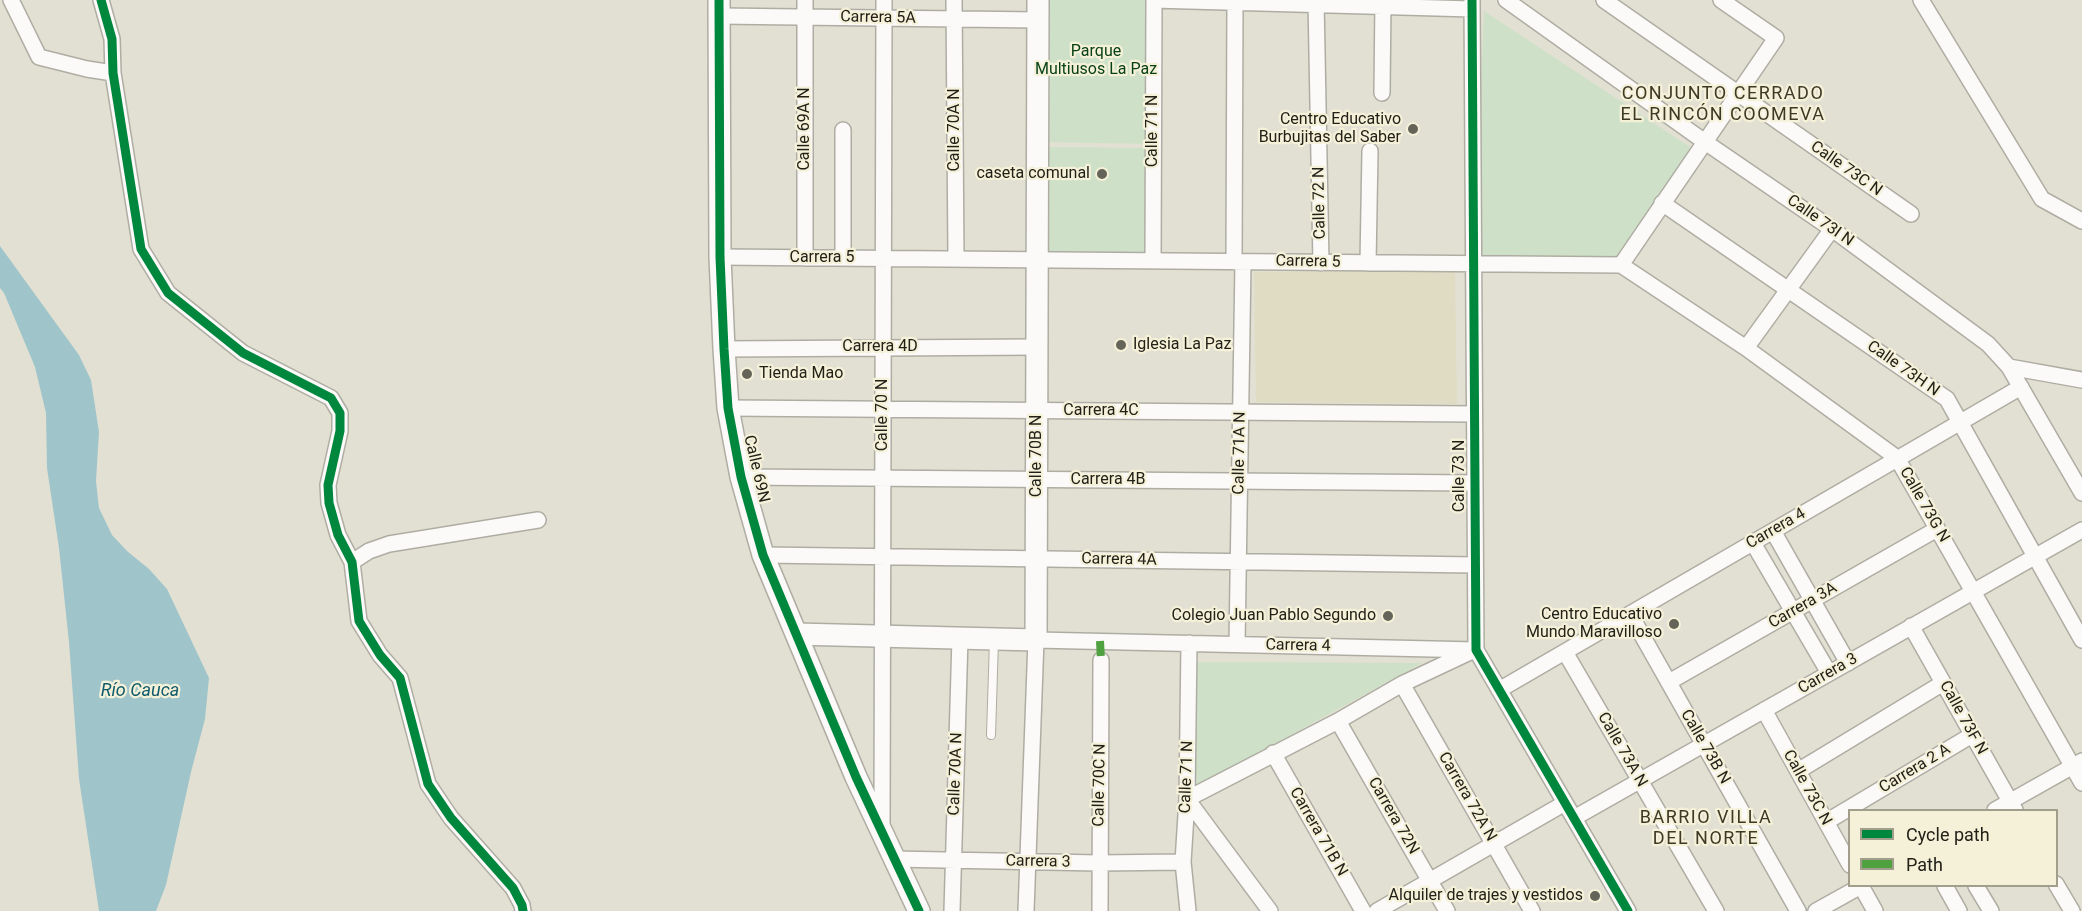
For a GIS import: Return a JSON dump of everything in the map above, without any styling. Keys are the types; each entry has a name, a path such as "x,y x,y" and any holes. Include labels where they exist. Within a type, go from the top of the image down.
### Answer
{"street":[{"path":"11,0 39,57 113,73"},
{"path":"101,0 112,39 113,73 141,249 168,293 243,353 331,399 340,413 340,431 328,485 338,535 352,562 359,621 380,655 400,678 429,784 452,818 513,888 523,911"},
{"name":"Calle 69A N","path":"805,0 805,258"},
{"name":"Calle 70 N","path":"882,829 884,0"},
{"name":"Calle 70A N","path":"954,0 956,259"},
{"path":"1154,0 1472,4"},
{"name":"Calle 71 N","path":"1153,261 1154,0"},
{"name":"Calle 73I N","path":"1506,0 1832,229 1988,344 2009,367 2082,493"},
{"name":"Calle 73C N","path":"1604,0 1911,214"},
{"path":"1621,265 1776,38 1721,0"},
{"path":"1921,0 2042,199 2082,221"},
{"name":"Calle 71A N","path":"1235,1 1240,412 1237,644"},
{"name":"Calle 72 N","path":"1317,2 1321,263"},
{"path":"1382,93 1383,3"},
{"name":"Calle 73 N","path":"1472,4 1476,650 1628,911"},
{"name":"Carrera 5A","path":"719,8 805,17 955,19 1038,10"},
{"name":"Calle 69N","path":"719,8 720,257 723,349 728,408 741,477 763,555 856,777 919,911"},
{"name":"Calle 70B N","path":"1026,911 1036,640 1038,10"},
{"path":"843,130 843,258"},
{"path":"1368,263 1370,151"},
{"name":"Calle 73H N","path":"1662,203 1947,399 2082,640"},
{"path":"1746,348 1832,229"},
{"name":"Carrera 5","path":"720,257 1621,265"},
{"name":"Calle 73G N","path":"1621,265 1746,348 1897,458 1973,591 2077,764 2082,783"},
{"name":"Carrera 4D","path":"723,349 1037,347"},
{"path":"2009,367 2082,380"},
{"name":"Carrera 4","path":"1499,690 2021,387"},
{"name":"Carrera 4C","path":"728,408 1474,414"},
{"path":"2064,461 2082,468"},
{"name":"Carrera 4B","path":"741,477 1474,483"},
{"path":"352,562 369,551 389,544 538,520"},
{"name":"Carrera 3A","path":"1668,682 1937,528"},
{"name":"Carrera 3","path":"1574,818 2082,530"},
{"path":"1773,531 1848,663"},
{"path":"1753,543 1829,673"},
{"name":"Carrera 4A","path":"763,555 1475,565"},
{"name":"Calle 73B N","path":"1630,614 1798,911"},
{"name":"Calle 73F N","path":"1911,626 2013,806"},
{"name":"Carrera 4","path":"796,634 1476,650"},
{"name":"Calle 70A N","path":"952,911 960,638"},
{"name":"Calle 71 N","path":"1188,911 1183,862 1187,799 1189,643"},
{"path":"1269,911 1187,799 1338,721 1402,684 1476,650"},
{"name":"Calle 73A N","path":"1565,652 1716,911"},
{"name":"Calle 70C N","path":"1100,911 1101,660"},
{"path":"1798,771 1943,683"},
{"name":"Carrera 72A N","path":"1402,684 1532,911"},
{"name":"Calle 73C N","path":"1764,711 1848,861"},
{"name":"Carrera 72N","path":"1338,721 1447,911"},
{"name":"Carrera 2 A","path":"1826,822 1972,735"},
{"name":"Carrera 71B N","path":"1273,753 1363,911"},
{"path":"2013,806 2077,764"},
{"path":"1377,911 1565,803"},
{"name":"Carrera 3","path":"893,859 1100,863 1183,862"},
{"path":"1816,911 1858,887"},
{"path":"1862,887 1875,911"},
{"path":"1946,887 1959,911"},
{"path":"1977,887 1991,911"},
{"path":"2058,887 2072,911"}],"lane":[{"path":"991,735 994,639"}],"shaded area":[{"path":"1455,270 1457,404 1256,402 1254,272"}],"green space":[{"name":"Parque Multiusos La Paz","path":"1038,0 1154,0 1153,144 1038,142"},
{"path":"1484,11 1693,149 1617,266 1474,264"},
{"path":"1047,147 1149,148 1146,257 1046,255"},
{"path":"1195,662 1422,663 1196,787"}],"water":[{"name":"Río Cauca","path":"0,246 79,355 91,380 99,432 96,481 99,508 112,535 167,589 209,678 205,719 166,885 156,911 99,911 79,779 69,642 59,548 47,468 46,413 35,367 0,288"}],"marked path":[{"path":"1100,641 1101,660"}],"cycle path":[{"path":"101,0 112,39 113,73 141,249 168,293 243,353 331,398 340,413 340,431 328,485 329,503 338,535 352,562 359,621 380,655 400,678 428,784 451,818 513,888 523,911"},
{"path":"719,0 720,257 724,349 728,408 741,477 763,555 856,777 919,911"},
{"path":"1472,0 1476,650 1628,911"}],"place":[{"name":"Centro Educativo Burbujitas del Saber","path":"1413,129"},
{"name":"caseta comunal","path":"1102,174"},
{"name":"Iglesia La Paz","path":"1121,345"},
{"name":"Tienda Mao","path":"747,374"},
{"name":"Colegio Juan Pablo Segundo","path":"1388,616"},
{"name":"Centro Educativo Mundo Maravilloso","path":"1674,624"},
{"name":"Alquiler de trajes y vestidos","path":"1595,896"}],"district":[{"name":"CONJUNTO CERRADO EL RINCÓN COOMEVA","path":"1723,104"},
{"name":"BARRIO VILLA DEL NORTE","path":"1706,828"}]}
